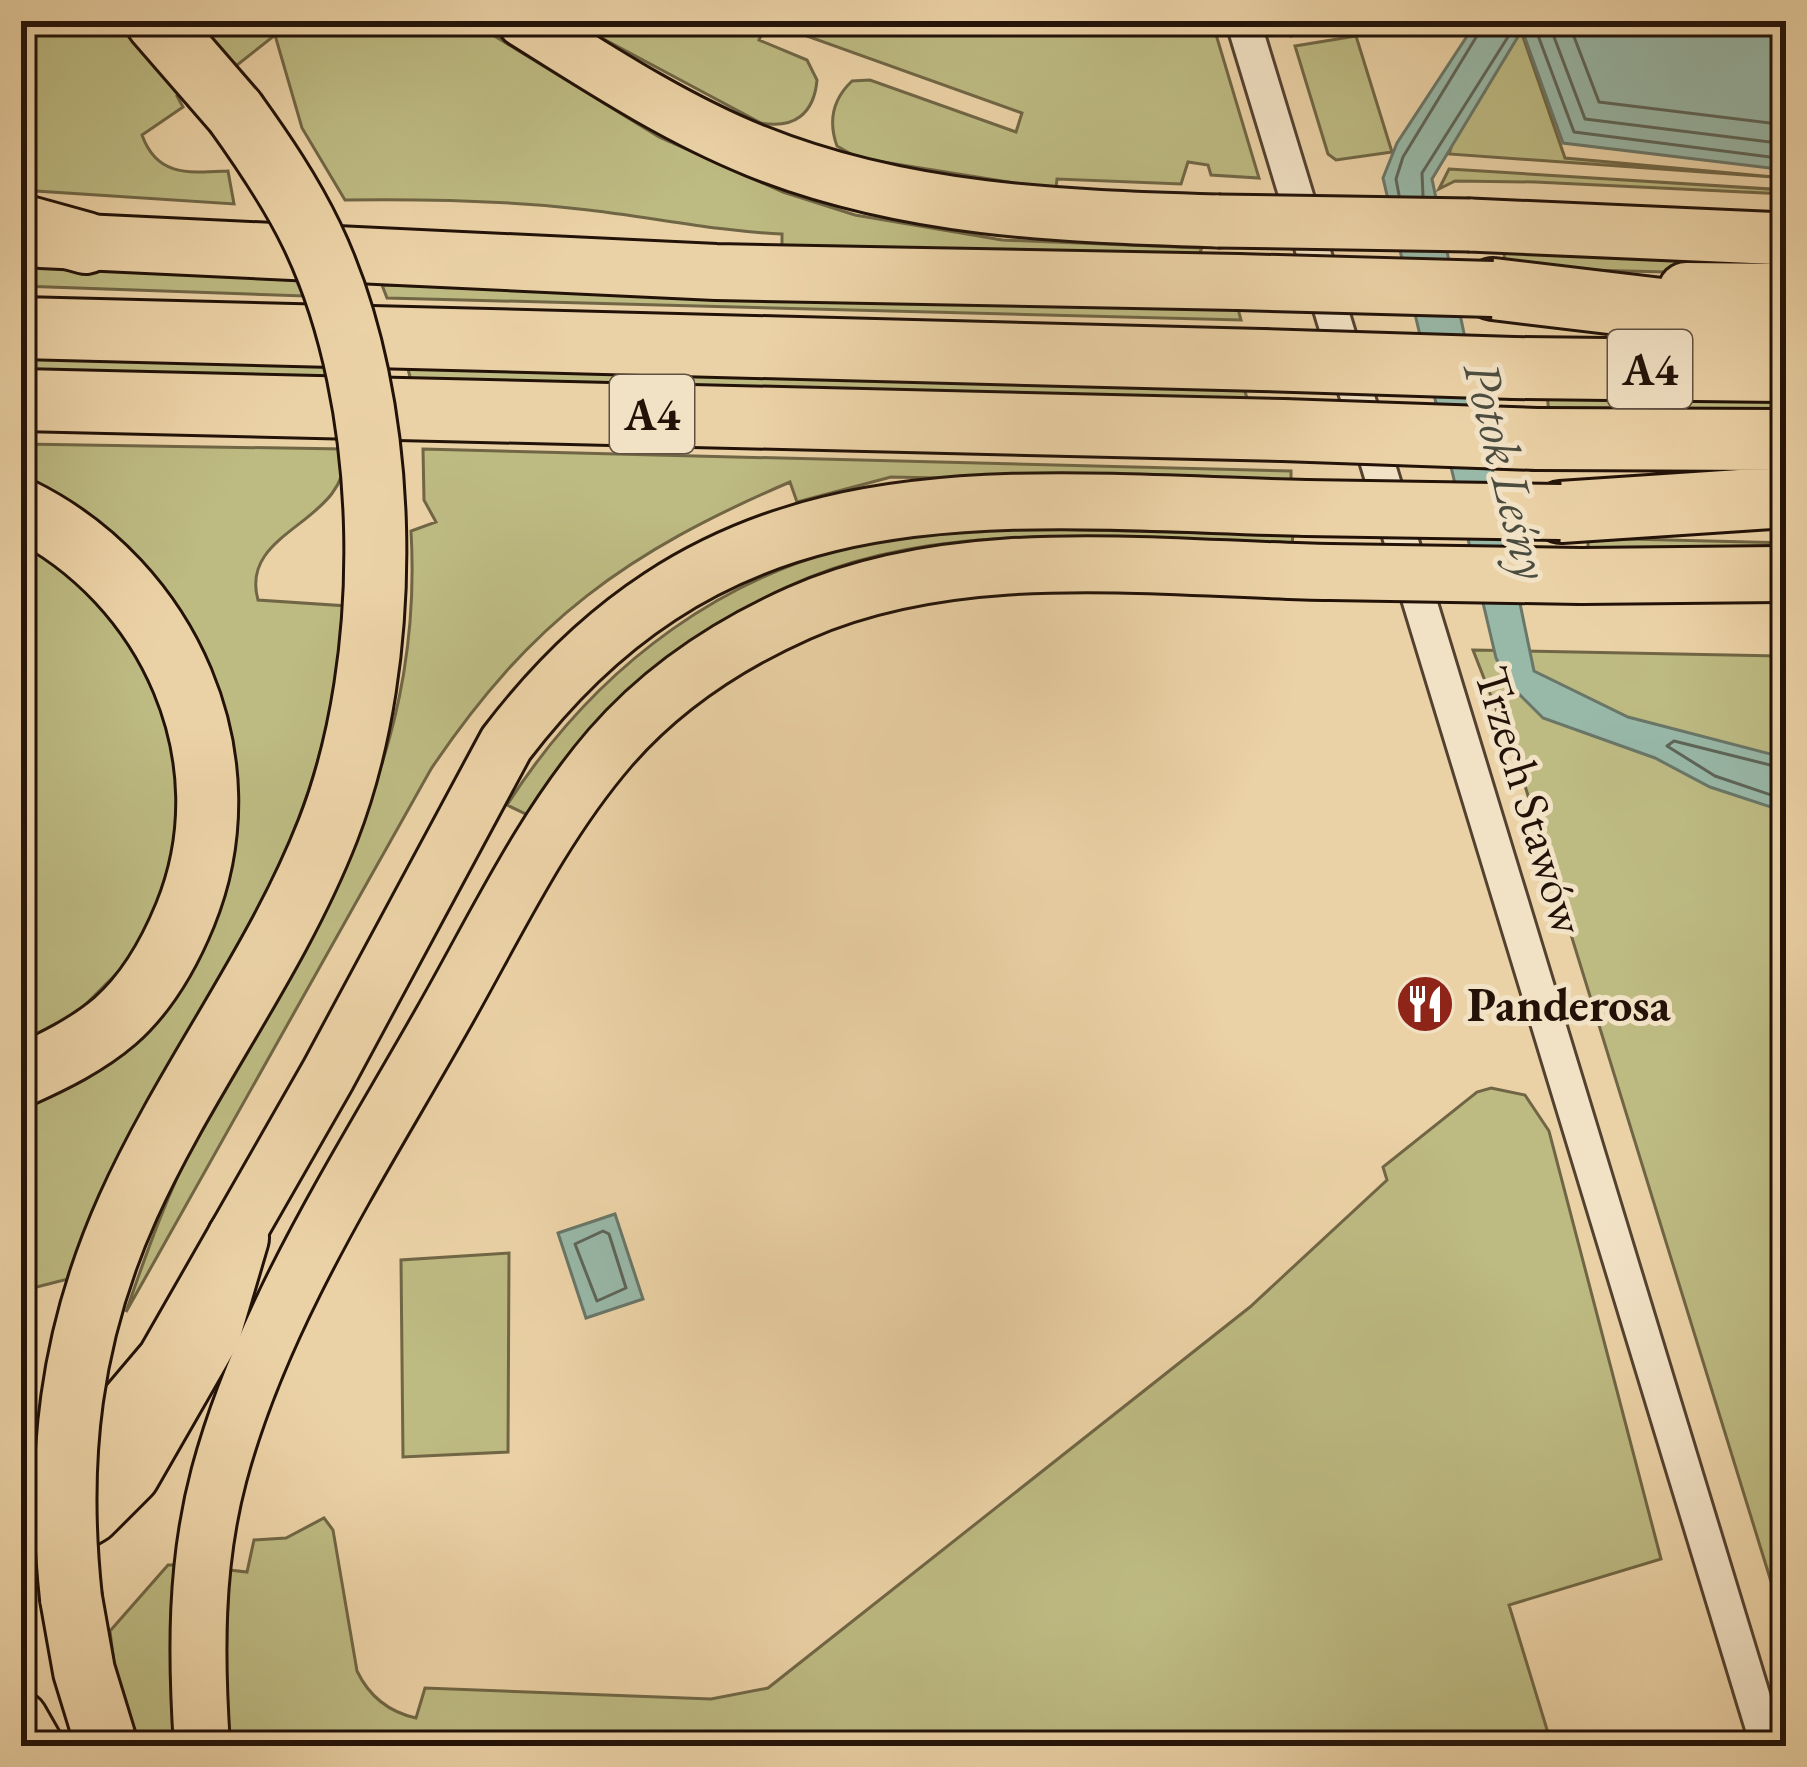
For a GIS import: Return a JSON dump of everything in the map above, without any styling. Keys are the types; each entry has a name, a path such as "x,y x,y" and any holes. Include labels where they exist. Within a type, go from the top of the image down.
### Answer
{"highway":[{"path":"106,1746 83,1670 71,1598 65,1433 77,1359 128,1207 266,959 328,830 360,727 377,576 372,475 347,337 313,237 235,112 156,21"},
{"path":"21,225 86,243"},
{"path":"21,238 669,270 1786,291"},
{"path":"1493,289 1786,324"},
{"name":"A4","path":"21,328 1514,368 1786,371"},
{"name":"A4","path":"21,400 1537,439 1786,440"},
{"path":"1561,512 1786,497"},
{"path":"21,1487 122,1412 165,1360 238,1238 506,744 535,706 625,620 741,554 862,513 1008,501 1786,520"},
{"path":"21,509 82,545 148,613 195,714 209,803 204,856 190,902 147,986 117,1019 70,1053 21,1076"},
{"path":"202,1746 197,1610 218,1479 239,1405 390,1112 542,844 609,749 700,667 746,638 849,594 985,570 1786,574"},
{"path":"21,1554 91,1513 129,1474 210,1333 238,1238"}],"main road":[{"path":"523,21 756,151 854,184 993,210 1786,238"},
{"path":"21,1718 38,1746"}],"street":[{"name":"Trzech Stawów","path":"1243,21 1768,1746"}],"shaded area":[{"path":"21,21 127,21 181,93 177,96 183,107 142,135 148,149 176,170 228,171 234,204 21,190"},
{"path":"183,21 470,21 659,137 783,192 855,215 1002,240 1202,248 1197,258 782,249 782,234 579,209 345,200 302,128 275,35 227,73"},
{"path":"570,21 1212,21 1259,178 1211,175 1208,165 1188,162 1181,184 1057,179 1056,188 1047,188 858,158 837,146 833,128 837,103 852,81 870,80 1016,132 1022,113 768,22 759,40 807,60 817,80 812,102 800,116 783,124 761,123"},
{"path":"1287,21 1347,21 1350,25 1291,36"},
{"path":"1521,31 1565,158 1786,178 1449,154 1456,132"},
{"path":"1356,36 1392,152 1336,160 1328,154 1295,46"},
{"path":"1449,169 1786,190 1786,194 1535,182 1455,181 1439,189"},
{"path":"1504,251 1786,264 1786,275 1505,268"},
{"path":"21,265 294,276 304,296 21,286"},
{"path":"382,285 1238,309 1241,320 387,298"},
{"path":"21,358 326,362 332,382 21,375"},
{"path":"406,362 1244,388 1249,405 412,384"},
{"path":"1547,393 1786,399 1786,421 1549,414"},
{"path":"21,444 344,449 342,474 332,494 279,540 256,576 258,600 347,606 323,741 308,794 272,879 120,1161 68,1279 21,1291 21,1108 65,1086 234,827 234,768 225,714 208,663 184,617 116,537 21,475"},
{"path":"423,449 1291,471 1291,485 891,477 797,502 790,482 679,535 631,564 546,631 506,671 431,769 126,1312 187,1156 317,919 378,775 399,699 410,618 411,531 436,522 424,500"},
{"path":"1005,528 1293,535 1292,544 1083,537 941,544 873,557 807,578 736,617 626,706 575,754 528,815 507,805 582,708 672,629 723,597 834,551 909,535"},
{"path":"21,536 123,618 176,740 178,836 168,883 133,957 75,1015 21,1048"},
{"path":"1588,538 1786,543 1786,553 1588,555"},
{"path":"1473,650 1786,656 1786,1630 1521,773"},
{"path":"1491,1088 1525,1095 1549,1131 1661,1559 1509,1605 1552,1746 230,1746 225,1699 229,1570 247,1572 254,1540 286,1538 324,1518 333,1530 357,1671 367,1688 397,1712 416,1718 425,1688 711,1699 768,1688 1250,1307 1387,1180 1383,1167 1477,1092"},
{"path":"509,1253 508,1452 403,1457 401,1260"},
{"path":"168,1565 176,1565 171,1649 177,1746 124,1746 110,1631"}],"water":[{"path":"1477,21 1786,21 1786,170 1563,143 1522,30 1432,179 1534,671 1628,717 1786,758 1786,812 1710,787 1655,758 1543,718 1510,685 1496,658 1383,178 1397,143"},
{"path":"615,1214 643,1299 586,1318 558,1233"}],"place":[{"name":"Panderosa","path":"1425,1004"}],"water label":[{"name":"Potok Leśny","path":"1508,470"}]}
